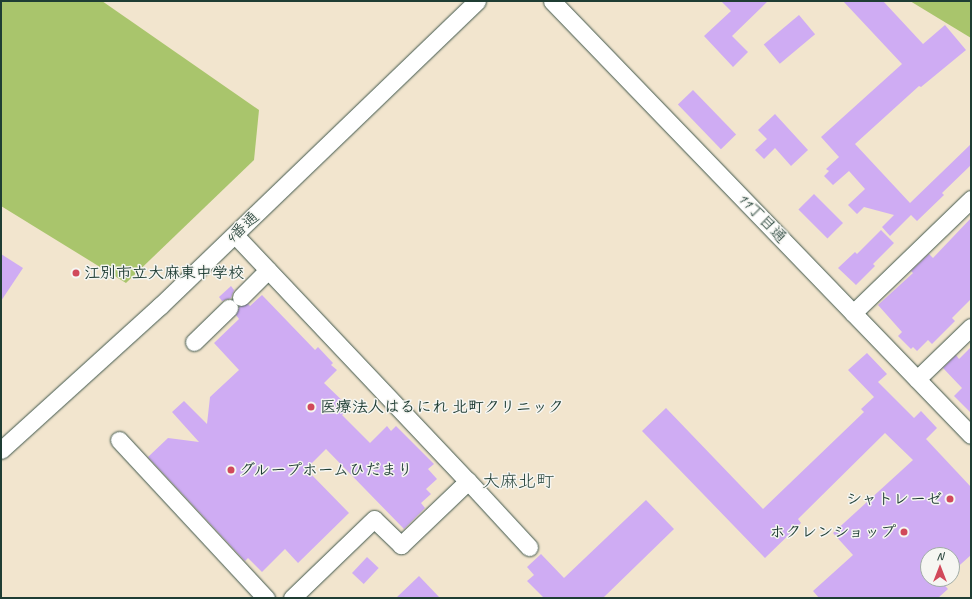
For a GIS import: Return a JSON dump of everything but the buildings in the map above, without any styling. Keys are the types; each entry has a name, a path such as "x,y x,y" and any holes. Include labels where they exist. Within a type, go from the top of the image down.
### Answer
{"street":[{"name":"4番通","path":"1,450 76,383 235,235 477,1"},
{"name":"11丁目通","path":"552,1 971,435"},
{"path":"853,312 971,199"},
{"path":"235,235 529,547"},
{"path":"194,342 268,270"},
{"path":"917,380 971,327"},
{"path":"119,440 266,598"},
{"path":"292,598 374,519 401,545 468,481"}],"green space":[{"name":"江別市立大麻東中学校","path":"1,1 102,1 259,110 254,160 126,283 1,206"},
{"path":"910,1 971,1 971,38"}],"place":[{"name":"江別市立大麻東中学校","path":"76,273"},
{"name":"医療法人はるにれ 北町クリニック","path":"311,407"},
{"name":"グループホームひだまり","path":"231,470"},
{"name":"シャトレーゼ","path":"950,499"},
{"name":"ホクレンショップ","path":"904,532"}],"district":[{"name":"大麻北町","path":"518,481"}]}
